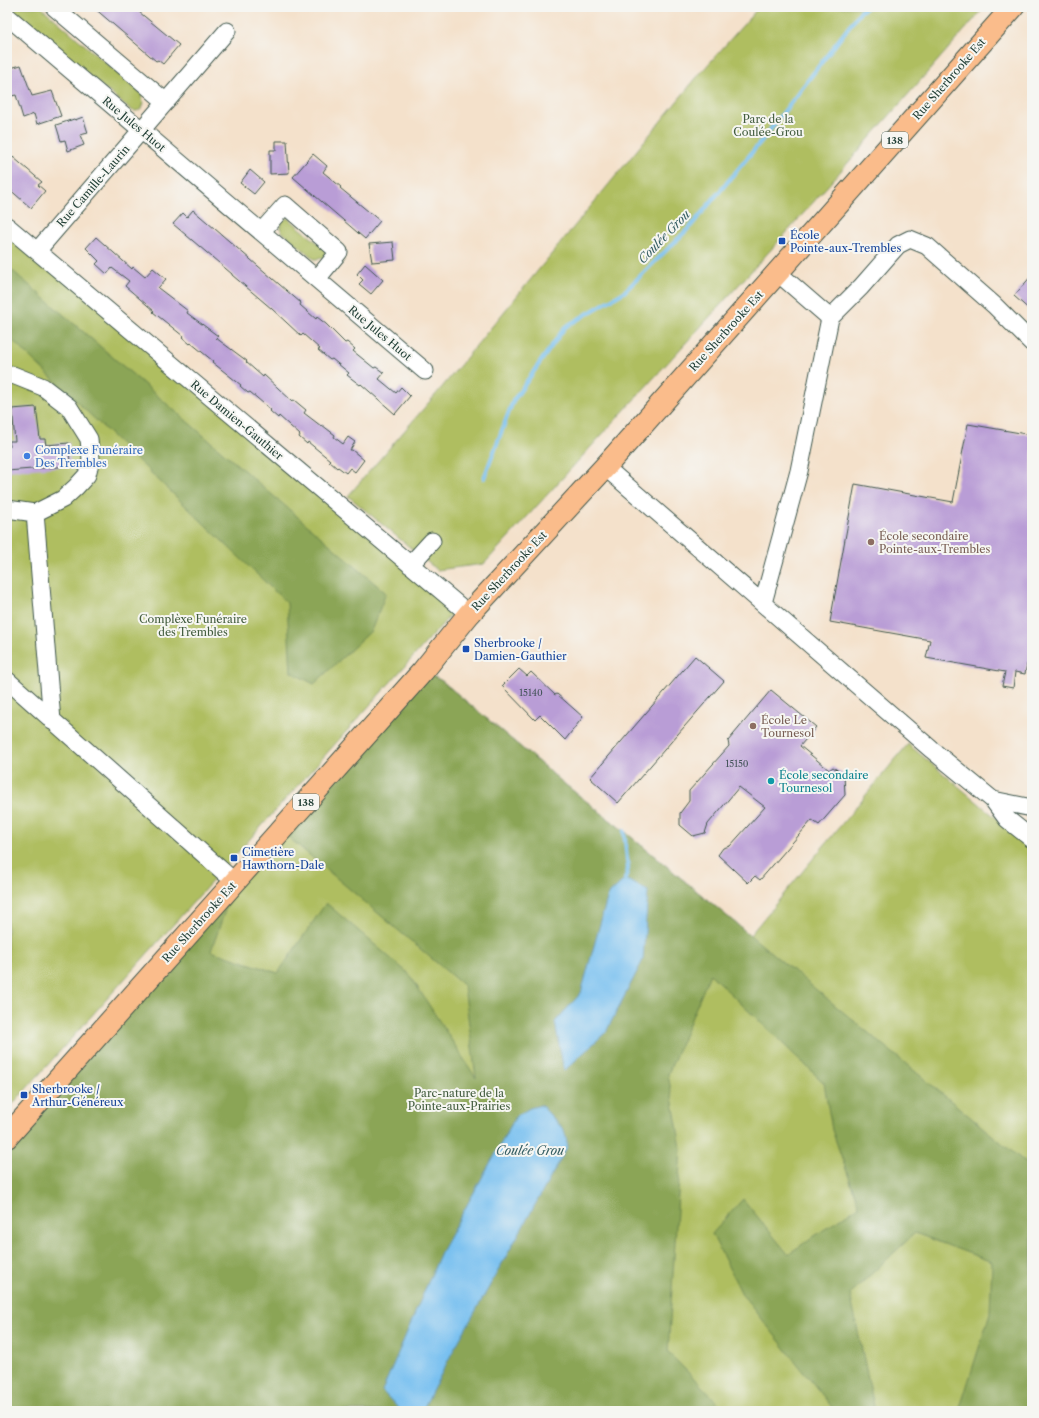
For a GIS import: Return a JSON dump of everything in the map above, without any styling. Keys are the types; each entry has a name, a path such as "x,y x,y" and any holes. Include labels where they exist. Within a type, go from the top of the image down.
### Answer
{"main road":[{"name":"Rue Sherbrooke Est","path":"10,1127 235,882 423,671 469,614 605,467 1013,7"}],"street":[{"path":"54,7 166,102"},
{"name":"Rue Jules Huot","path":"7,16 425,371"},
{"name":"Rue Camille-Laurin","path":"37,251 227,31"},
{"path":"262,232 285,205 339,252 317,279"},
{"name":"Rue Damien-Gauthier","path":"7,226 469,614"},
{"path":"763,603 799,471 830,318 861,287 898,245 910,239 927,246 994,305 1032,343"},
{"path":"778,273 830,318"},
{"path":"7,376 14,375 43,387 69,407 89,439 91,459 87,475 63,500 35,513 7,509"},
{"path":"605,467 932,750 993,800 1006,819 1032,839"},
{"path":"35,513 52,721"},
{"path":"410,566 432,541"},
{"path":"7,680 235,882"},
{"path":"993,800 1032,808"}],"green space":[{"path":"7,7 41,7 143,95 141,97 144,103 142,107 138,111 131,110 7,9"},
{"name":"Parc de la Coulée-Grou","path":"759,7 985,7 788,231 484,564 437,570 348,496 443,386 697,77"},
{"path":"288,218 325,249 323,259 321,257 314,259 281,231 281,224 279,221"},
{"name":"Complèxe Funéraire des Trembles","path":"7,226 456,609 10,1107 7,1105"},
{"path":"7,266 386,593 371,631 314,684 291,672 287,603 7,335"},
{"name":"Parc-nature de la Pointe-aux-Prairies","path":"423,671 442,681 567,786 750,935 908,744 1032,848 1032,1411 7,1411 7,1137"},
{"name":"Parc-nature de la Pointe-aux-Prairies","path":"423,671 442,681 567,786 624,831 1032,1168 1032,1411 959,1411 990,1313 992,1262 915,1233 850,1294 875,1411 835,1411 742,1294 712,1234 743,1199 788,1254 859,1206 832,1130 824,1083 710,974 668,1074 681,1148 668,1352 726,1411 7,1411 7,1137 235,882 211,951 278,973 326,903 409,974 476,1078 464,986 281,831"}],"water":[{"path":"625,879 648,891 643,960 606,1032 564,1071 555,1022 581,993 608,895"},
{"name":"Coulée Grou","path":"541,1105 564,1130 568,1146 452,1353 423,1409 401,1411 382,1391 441,1252 516,1116 530,1108"}],"building":[{"path":"93,7 133,7 179,45 163,64 158,60 156,61"},
{"path":"21,65 32,96 52,91 61,116 37,124 34,114 23,118 16,95 7,97 7,69"},
{"path":"83,117 88,133 80,135 84,145 68,151 65,140 61,141 56,125"},
{"path":"276,141 287,141 289,173 270,174 270,150 276,150"},
{"path":"313,154 327,166 323,172 380,221 365,239 293,177"},
{"path":"13,157 42,182 38,185 45,191 31,208 7,187 7,165"},
{"path":"250,170 264,182 254,194 240,183"},
{"path":"193,210 301,303 300,305 316,319 317,317 345,343 347,342 355,349 353,351 374,368 376,367 384,373 379,379 396,393 401,387 410,396 395,414 361,384 360,385 347,375 349,373 318,350 320,349 303,334 301,336 232,274 173,224 183,213 187,217"},
{"path":"96,237 132,269 133,267 145,277 153,268 166,279 158,288 188,311 187,313 218,336 216,338 247,361 246,362 263,377 264,375 292,401 294,400 306,410 304,413 335,435 334,437 343,444 348,437 355,442 350,450 364,460 355,472 350,468 346,473 338,467 337,468 329,461 330,460 308,442 307,444 299,437 300,435 279,416 278,418 250,392 248,393 240,386 241,385 212,362 213,361 191,343 190,344 182,337 183,336 153,312 154,311 125,286 129,281 112,268 107,274 96,264 99,261 86,248"},
{"path":"393,242 395,260 372,262 369,244"},
{"path":"365,264 383,280 371,294 359,284 363,280 357,274"},
{"path":"1032,275 1032,312 1014,296"},
{"path":"36,407 40,439 45,439 46,445 69,443 70,466 7,471 7,447 10,446 9,441 15,441 12,409"},
{"path":"968,424 1032,435 1032,665 1027,664 1025,674 1015,672 1013,688 1002,686 1005,672 926,658 930,640 830,622 855,484 953,502"},
{"path":"695,656 724,681 618,803 590,778"},
{"path":"519,669 527,676 531,672 555,695 557,694 583,717 565,740 540,715 535,720 502,686"},
{"name":"École secondaire Tournesol","path":"771,690 816,727 800,746 829,770 833,767 844,775 845,795 819,825 812,820 760,880 755,876 748,883 718,855 723,848 730,846 765,807 739,787 708,824 705,833 693,836 680,825 680,813 689,801 689,791 729,746 728,741"}],"waterway":[{"name":"Coulée Grou","path":"484,478 513,401 565,327 624,292 691,226 763,139 861,11 867,7"},
{"name":"Coulée Grou","path":"624,831 628,869 625,879"}],"place":[{"name":"École Pointe-aux-Trembles","path":"782,241"},
{"name":"Complexe Funéraire Des Trembles","path":"27,456"},
{"name":"École secondaire Pointe-aux-Trembles","path":"871,542"},
{"name":"Sherbrooke / Damien-Gauthier","path":"466,649"},
{"name":"École Le Tournesol","path":"753,726"},
{"name":"École secondaire Tournesol","path":"771,781"},
{"name":"Cimetière Hawthorn-Dale","path":"234,858"},
{"name":"Sherbrooke / Arthur-Généreux","path":"24,1095"}]}
